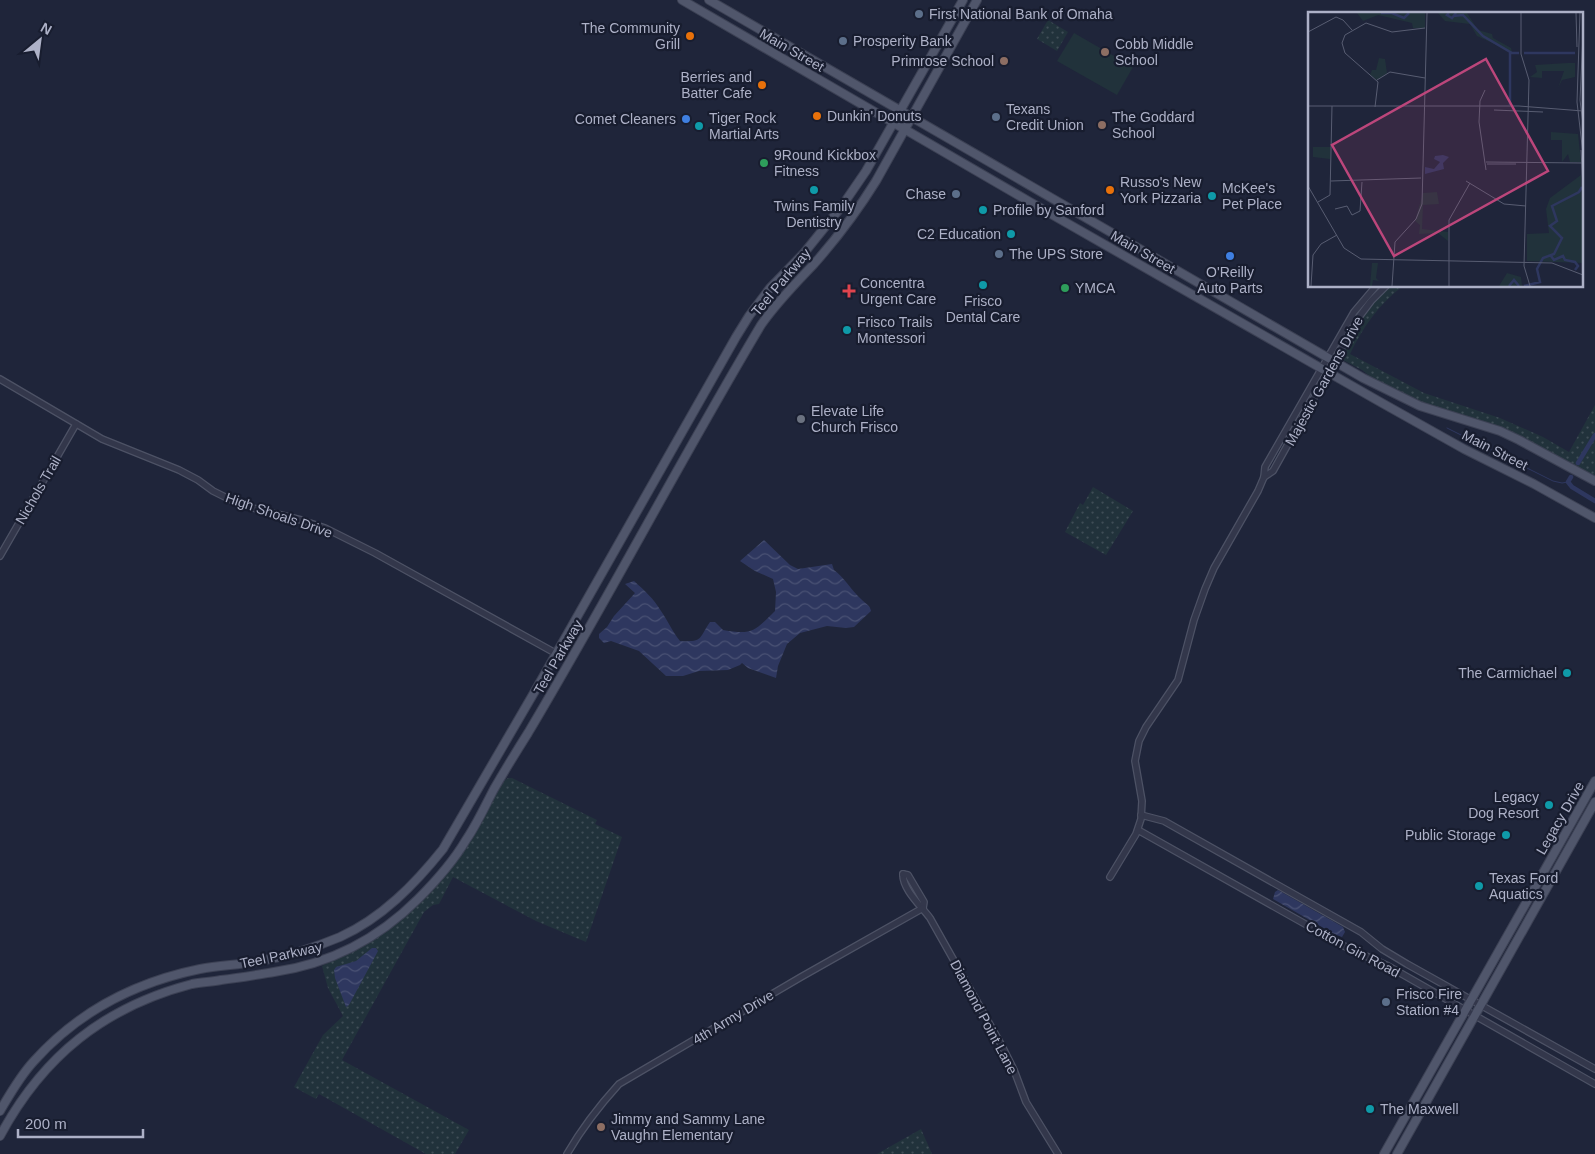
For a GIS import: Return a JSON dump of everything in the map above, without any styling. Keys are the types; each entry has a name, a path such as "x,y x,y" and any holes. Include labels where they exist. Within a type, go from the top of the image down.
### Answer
{"main road":[{"name":"Main Street","path":"682,0 1242,324 1464,449 1534,484 1595,518"},
{"name":"Main Street","path":"709,0 1331,360 1412,403 1500,431 1595,481"},
{"name":"Teel Parkway","path":"0,1111 14,1087 33,1061 62,1032 99,1007 123,994 167,976 202,969 259,962 302,952 341,937 381,913 426,870 443,849 749,316 770,288 804,253 848,198 866,171 963,0"},
{"name":"Teel Parkway","path":"0,1136 30,1087 49,1065 73,1043 125,1008 154,996 195,984 299,968 341,954 388,925 416,901 444,872 466,842 495,788 571,661 703,424 765,319 786,291 815,262 860,206 876,181 977,0"},
{"path":"726,26 732,14"},
{"path":"802,70 809,57"},
{"path":"983,175 991,163"},
{"path":"848,198 860,206"},
{"path":"804,253 815,262"},
{"path":"1242,324 1249,313"},
{"path":"691,417 703,424"},
{"path":"614,552 627,560"},
{"name":"Legacy Drive","path":"1384,1154 1595,781"},
{"name":"Legacy Drive","path":"1397,1154 1595,802"},
{"path":"1569,827 1578,832"},
{"path":"443,849 455,858"},
{"path":"1527,901 1537,906"}],"street":[{"name":"Majestic Gardens Drive","path":"1264,476 1274,471 1296,431 1354,312 1374,288"},
{"name":"Majestic Gardens Drive","path":"1331,360 1359,317 1384,288"},
{"name":"Majestic Gardens Drive","path":"1110,877 1138,830 1142,815 1142,802 1135,760 1139,740 1178,680 1194,620 1205,589 1264,476 1266,467 1325,371"},
{"name":"High Shoals Drive","path":"0,379 102,438 179,470 198,480 213,492 249,507 302,520 325,528 375,553 556,654"},
{"name":"Nichols Trail","path":"0,556 76,424"},
{"path":"1289,427 1296,431"},
{"name":"Cotton Gin Road","path":"1142,815 1164,821 1361,932 1382,949 1431,978 1595,1069"},
{"name":"Cotton Gin Road","path":"1138,830 1346,947 1384,964 1595,1084"},
{"name":"Diamond Point Lane","path":"923,908 924,902 908,875 903,874 902,879 918,904 923,908 1002,1046 1014,1070 1026,1102 1058,1154"},
{"name":"4th Army Drive","path":"567,1154 582,1128 619,1084 923,908"},
{"path":"1401,974 1407,964"},
{"path":"1425,988 1431,978"},
{"path":"1557,1062 1564,1051"}],"shaded area":[{"path":"1048,20 1068,32 1057,51 1037,39"},
{"path":"1074,33 1133,67 1117,95 1057,61"},
{"path":"1388,288 1400,288 1386,300 1372,317 1350,354 1424,393 1500,418 1543,437 1569,452 1595,405 1595,479 1556,457 1430,407 1376,381 1362,370 1343,360 1340,355 1350,336 1374,301"},
{"path":"1093,487 1133,511 1106,555 1065,532 1080,503 1083,505"},
{"path":"508,778 512,778 597,820 595,824 622,837 586,942 536,921 453,877 439,904 433,905 424,912 342,1060 469,1130 455,1154 426,1154 319,1094 316,1099 294,1087 323,1035 343,1016 328,988 322,966 398,921 446,872"},
{"path":"921,1129 932,1154 877,1154"}],"water":[{"path":"764,540 790,565 798,569 832,564 834,570 869,606 871,611 854,627 827,626 800,633 787,644 778,666 776,678 748,668 742,663 728,670 699,671 683,676 666,676 639,651 611,641 604,643 599,638 599,634 635,593 625,584 634,581 655,603 680,641 697,640 710,622 715,622 723,630 747,632 757,628 775,611 776,592 773,579 755,571 740,561"},
{"path":"1278,890 1343,927 1345,932 1342,937 1273,899 1275,892"},
{"path":"372,948 376,948 378,951 349,1005 346,1007 335,978 334,970 336,967 356,961"}],"waterway":[{"path":"1447,428 1553,481 1568,482"},
{"path":"1578,463 1595,435"},
{"path":"1571,477 1568,482 1572,487 1595,501"}],"place":[{"name":"First National Bank of Omaha","path":"919,14"},
{"name":"The Community Grill","path":"690,36"},
{"name":"Prosperity Bank","path":"843,41"},
{"name":"Cobb Middle School","path":"1105,52"},
{"name":"Primrose School","path":"1004,61"},
{"name":"Berries and Batter Cafe","path":"762,85"},
{"name":"Dunkin' Donuts","path":"817,116"},
{"name":"Texans Credit Union","path":"996,117"},
{"name":"Comet Cleaners","path":"686,119"},
{"name":"The Goddard School","path":"1102,125"},
{"name":"Tiger Rock Martial Arts","path":"699,126"},
{"name":"9Round Kickbox Fitness","path":"764,163"},
{"name":"Twins Family Dentistry","path":"814,190"},
{"name":"Russo's New York Pizzaria","path":"1110,190"},
{"name":"Chase","path":"956,194"},
{"name":"McKee's Pet Place","path":"1212,196"},
{"name":"Profile by Sanford","path":"983,210"},
{"name":"C2 Education","path":"1011,234"},
{"name":"The UPS Store","path":"999,254"},
{"name":"O'Reilly Auto Parts","path":"1230,256"},
{"name":"Frisco Dental Care","path":"983,285"},
{"name":"YMCA","path":"1065,288"},
{"name":"Concentra Urgent Care","path":"849,291"},
{"name":"Frisco Trails Montessori","path":"847,330"},
{"name":"Elevate Life Church Frisco","path":"801,419"},
{"name":"The Carmichael","path":"1567,673"},
{"name":"Legacy Dog Resort","path":"1549,805"},
{"name":"Public Storage","path":"1506,835"},
{"name":"Texas Ford Aquatics","path":"1479,886"},
{"name":"Frisco Fire Station #4","path":"1386,1002"},
{"name":"The Maxwell","path":"1370,1109"},
{"name":"Jimmy and Sammy Lane Vaughn Elementary","path":"601,1127"}]}
